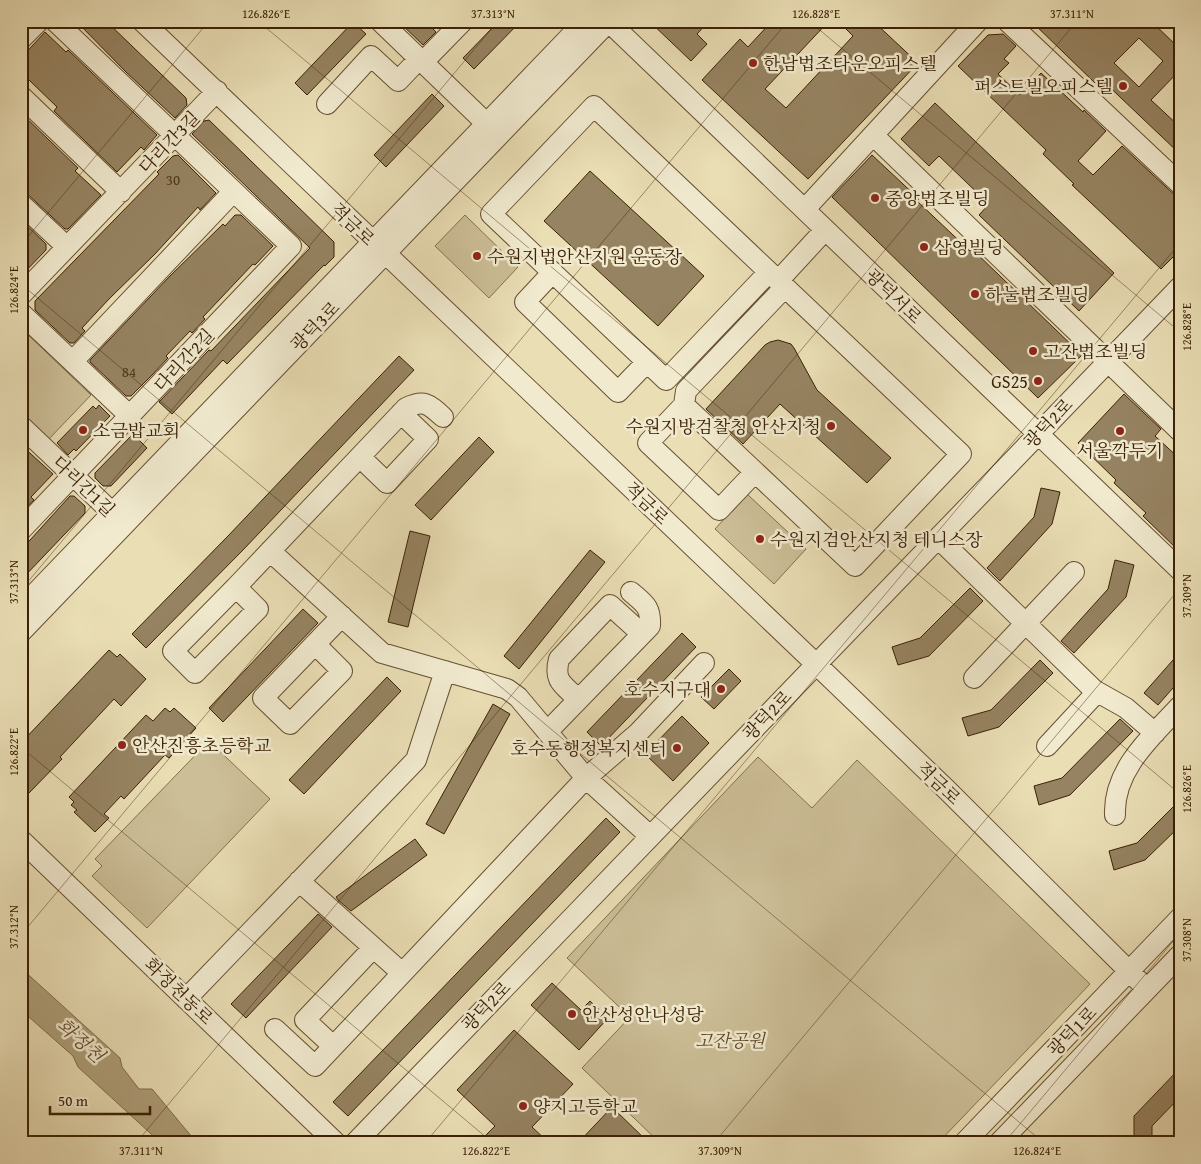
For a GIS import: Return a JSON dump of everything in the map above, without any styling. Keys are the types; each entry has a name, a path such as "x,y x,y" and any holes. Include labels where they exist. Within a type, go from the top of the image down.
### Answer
{"street":[{"path":"21,39 38,21"},
{"name":"다리간2길","path":"21,530 131,417 291,246 55,21"},
{"name":"적금로","path":"142,21 946,789 1147,989"},
{"path":"380,21 487,124"},
{"name":"광덕3로","path":"378,248 487,124 585,21"},
{"path":"805,209 978,21"},
{"path":"1007,21 1180,184"},
{"path":"327,104 371,56 398,82 459,22"},
{"name":"광덕3로","path":"21,632 119,519 378,248 608,22"},
{"name":"광덕서로","path":"608,22 1180,570"},
{"name":"다리간3길","path":"21,295 217,91"},
{"path":"21,96 121,192"},
{"path":"684,405 855,566 961,454 777,280 594,106 491,214 666,380 777,280 825,230"},
{"path":"873,135 1180,431"},
{"path":"72,361 233,192"},
{"path":"21,204 67,247"},
{"path":"553,272 525,302 618,392 647,362"},
{"path":"755,472 719,510 648,443 684,405 686,391 777,280"},
{"name":"광덕2로","path":"355,1143 1180,287"},
{"path":"21,313 131,417"},
{"path":"236,587 406,408 416,403 424,403 432,407 443,417"},
{"path":"360,457 387,482 422,446 428,439 401,413"},
{"name":"다리간1길","path":"21,426 119,519"},
{"name":"광덕3로","path":"21,608 119,519"},
{"path":"938,538 1097,692 1126,708 1154,733"},
{"path":"270,551 382,653 506,689 518,697 586,778 650,836"},
{"path":"974,678 1074,572"},
{"path":"547,732 650,626 648,607 631,592"},
{"path":"578,699 558,679 556,669 559,659 610,605 642,634"},
{"path":"315,644 342,616"},
{"path":"275,1029 315,1066 586,778 638,733 704,663"},
{"path":"186,999 416,760 445,671"},
{"path":"1048,746 1097,692"},
{"path":"1115,815 1115,801 1121,779 1138,752 1180,706"},
{"name":"화정천동로","path":"21,840 336,1143"},
{"path":"299,881 402,973"},
{"name":"광덕1로","path":"964,1143 1180,918"},
{"path":"333,1046 305,1020 373,948"},
{"name":"광덕1로","path":"999,1143 1180,954"}],"green space":[{"name":"수원지법안산지원 운동장","path":"465,215 518,267 489,298 435,246"},
{"path":"21,328 91,395 48,440 21,414"},
{"name":"수원지검안산지청 테니스장","path":"747,494 806,549 774,584 715,529"},
{"path":"209,741 270,799 147,928 92,876 102,866 95,859"},
{"name":"고잔공원","path":"758,757 812,808 857,760 1090,984 938,1143 660,1143 582,1068 630,1017 567,958"}],"water":[{"name":"화정천","path":"21,968 120,1058 122,1067 139,1089 152,1089 197,1143 161,1143 78,1067 73,1056 21,1010"}],"building":[{"path":"76,21 106,21 186,98 187,105 175,118"},
{"path":"398,21 425,21 436,32 423,45"},
{"path":"499,21 521,21 474,69 463,58"},
{"path":"649,21 709,21 697,34 707,44 691,61"},
{"path":"772,21 829,21 765,89 786,108 853,36 838,21 873,21 918,63 808,179 702,80 740,39 748,47"},
{"path":"1031,21 1151,21 1180,49 1180,70 1151,100 1180,127 1180,154 1100,78 1095,83","holes":["1139,38 1163,61 1139,87 1114,63"]},
{"path":"353,22 366,34 307,95 295,83"},
{"path":"45,32 66,52 68,50 157,135 144,150 141,147 117,172 54,111 57,107 28,79 21,84 21,58"},
{"path":"1003,34 1016,46 1004,59 1009,63 998,74 1020,95 1041,73 1106,131 1078,161 1093,175 1122,146 1180,200 1180,250 1161,269 1072,185 1074,184 1043,154 1046,150 958,66 988,35"},
{"path":"432,94 444,106 386,167 374,155"},
{"path":"935,103 1114,273 1079,311 979,215 989,204 939,156 929,166 901,139"},
{"path":"21,113 78,168 75,171 101,195 68,229 65,229 21,188"},
{"path":"209,120 334,242 334,257 227,364 223,360 172,414 159,402 310,248 192,134 204,121"},
{"path":"178,155 216,193 200,210 198,207 82,328 85,331 74,343 70,343 35,310 35,301 159,174 157,172 173,156"},
{"path":"872,155 919,199 917,201 970,251 972,249 1082,355 1038,398 832,197"},
{"path":"590,171 704,276 658,326 544,221"},
{"path":"235,215 241,215 273,246 255,265 253,264 203,317 205,319 192,333 190,331 166,356 168,358 152,375 131,396 126,396 90,360 170,276 223,224 225,226"},
{"path":"21,220 46,244 46,250 21,276"},
{"name":"수원지방검찰청 안산지청","path":"778,340 791,344 817,390 891,458 867,483 780,404 743,444 706,409 765,345"},
{"path":"399,356 414,370 243,550 146,648 132,634"},
{"path":"1124,394 1161,429 1155,436 1180,459 1180,552 1143,516 1146,513 1114,483 1116,480 1078,443"},
{"name":"소금밥교회","path":"99,405 110,416 76,451 74,449 68,455 57,443 93,406 96,409"},
{"path":"133,434 147,448 111,486 103,486 95,478 95,473"},
{"path":"479,437 494,452 431,520 415,505"},
{"path":"21,445 53,474 31,497 34,500 21,512"},
{"path":"1041,488 1060,492 1052,524 1000,581 987,568 1034,517"},
{"path":"70,496 74,496 85,506 85,513 21,580 21,550"},
{"path":"410,531 430,536 408,627 388,622"},
{"path":"590,550 605,562 519,669 504,656"},
{"path":"1115,560 1134,565 1126,597 1074,653 1061,641 1108,589"},
{"path":"970,588 983,601 929,656 898,665 892,647 920,638"},
{"path":"303,609 318,623 223,722 209,708"},
{"path":"682,633 696,647 601,746 587,732"},
{"name":"안산진흥초등학교","path":"109,650 117,657 120,654 146,679 121,706 114,699 60,757 62,759 29,793 21,786 21,743"},
{"path":"1180,652 1180,680 1158,705 1144,693"},
{"path":"1040,660 1053,673 999,727 968,736 962,718 991,710"},
{"name":"호수지구대","path":"729,669 741,681 714,709 701,697"},
{"path":"387,677 401,691 304,794 289,780"},
{"path":"493,704 510,714 444,834 426,824"},
{"name":"안산진흥초등학교","path":"165,708 170,712 174,708 196,728 169,758 165,755 124,799 121,796 104,814 109,818 95,832 74,812 77,810 71,805 74,802 69,797 146,715 153,721"},
{"name":"호수동행정복지센터","path":"682,716 709,743 673,781 645,754"},
{"path":"1120,719 1133,731 1070,795 1039,805 1034,786 1062,778"},
{"path":"1180,800 1180,826 1145,860 1114,870 1109,851 1137,843"},
{"path":"606,818 620,832 348,1116 333,1102"},
{"path":"415,839 427,855 351,911 338,900 336,897"},
{"path":"318,914 332,927 246,1018 231,1004"},
{"name":"안산성안나성당","path":"552,983 581,1010 590,1001 608,1018 579,1050 531,1005"},
{"name":"양지고등학교","path":"514,1030 573,1084 532,1127 549,1143 495,1143 486,1135 495,1126 457,1090"},
{"path":"1180,1068 1180,1097 1152,1126 1152,1143 1134,1143 1134,1116"},
{"name":"양지고등학교","path":"612,1107 649,1143 578,1143"}],"place":[{"name":"한남법조타운오피스텔","path":"753,63"},
{"name":"퍼스트빌오피스텔","path":"1123,86"},
{"name":"중앙법조빌딩","path":"875,198"},
{"name":"삼영빌딩","path":"924,247"},
{"name":"수원지법안산지원 운동장","path":"477,256"},
{"name":"하눌법조빌딩","path":"975,294"},
{"name":"고잔법조빌딩","path":"1033,351"},
{"name":"GS25","path":"1038,381"},
{"name":"수원지방검찰청 안산지청","path":"831,426"},
{"name":"소금밥교회","path":"83,430"},
{"name":"서울깍두기","path":"1120,431"},
{"name":"수원지검안산지청 테니스장","path":"760,539"},
{"name":"호수지구대","path":"721,689"},
{"name":"안산진흥초등학교","path":"122,745"},
{"name":"호수동행정복지센터","path":"677,748"},
{"name":"안산성안나성당","path":"572,1014"},
{"name":"양지고등학교","path":"523,1106"}]}
